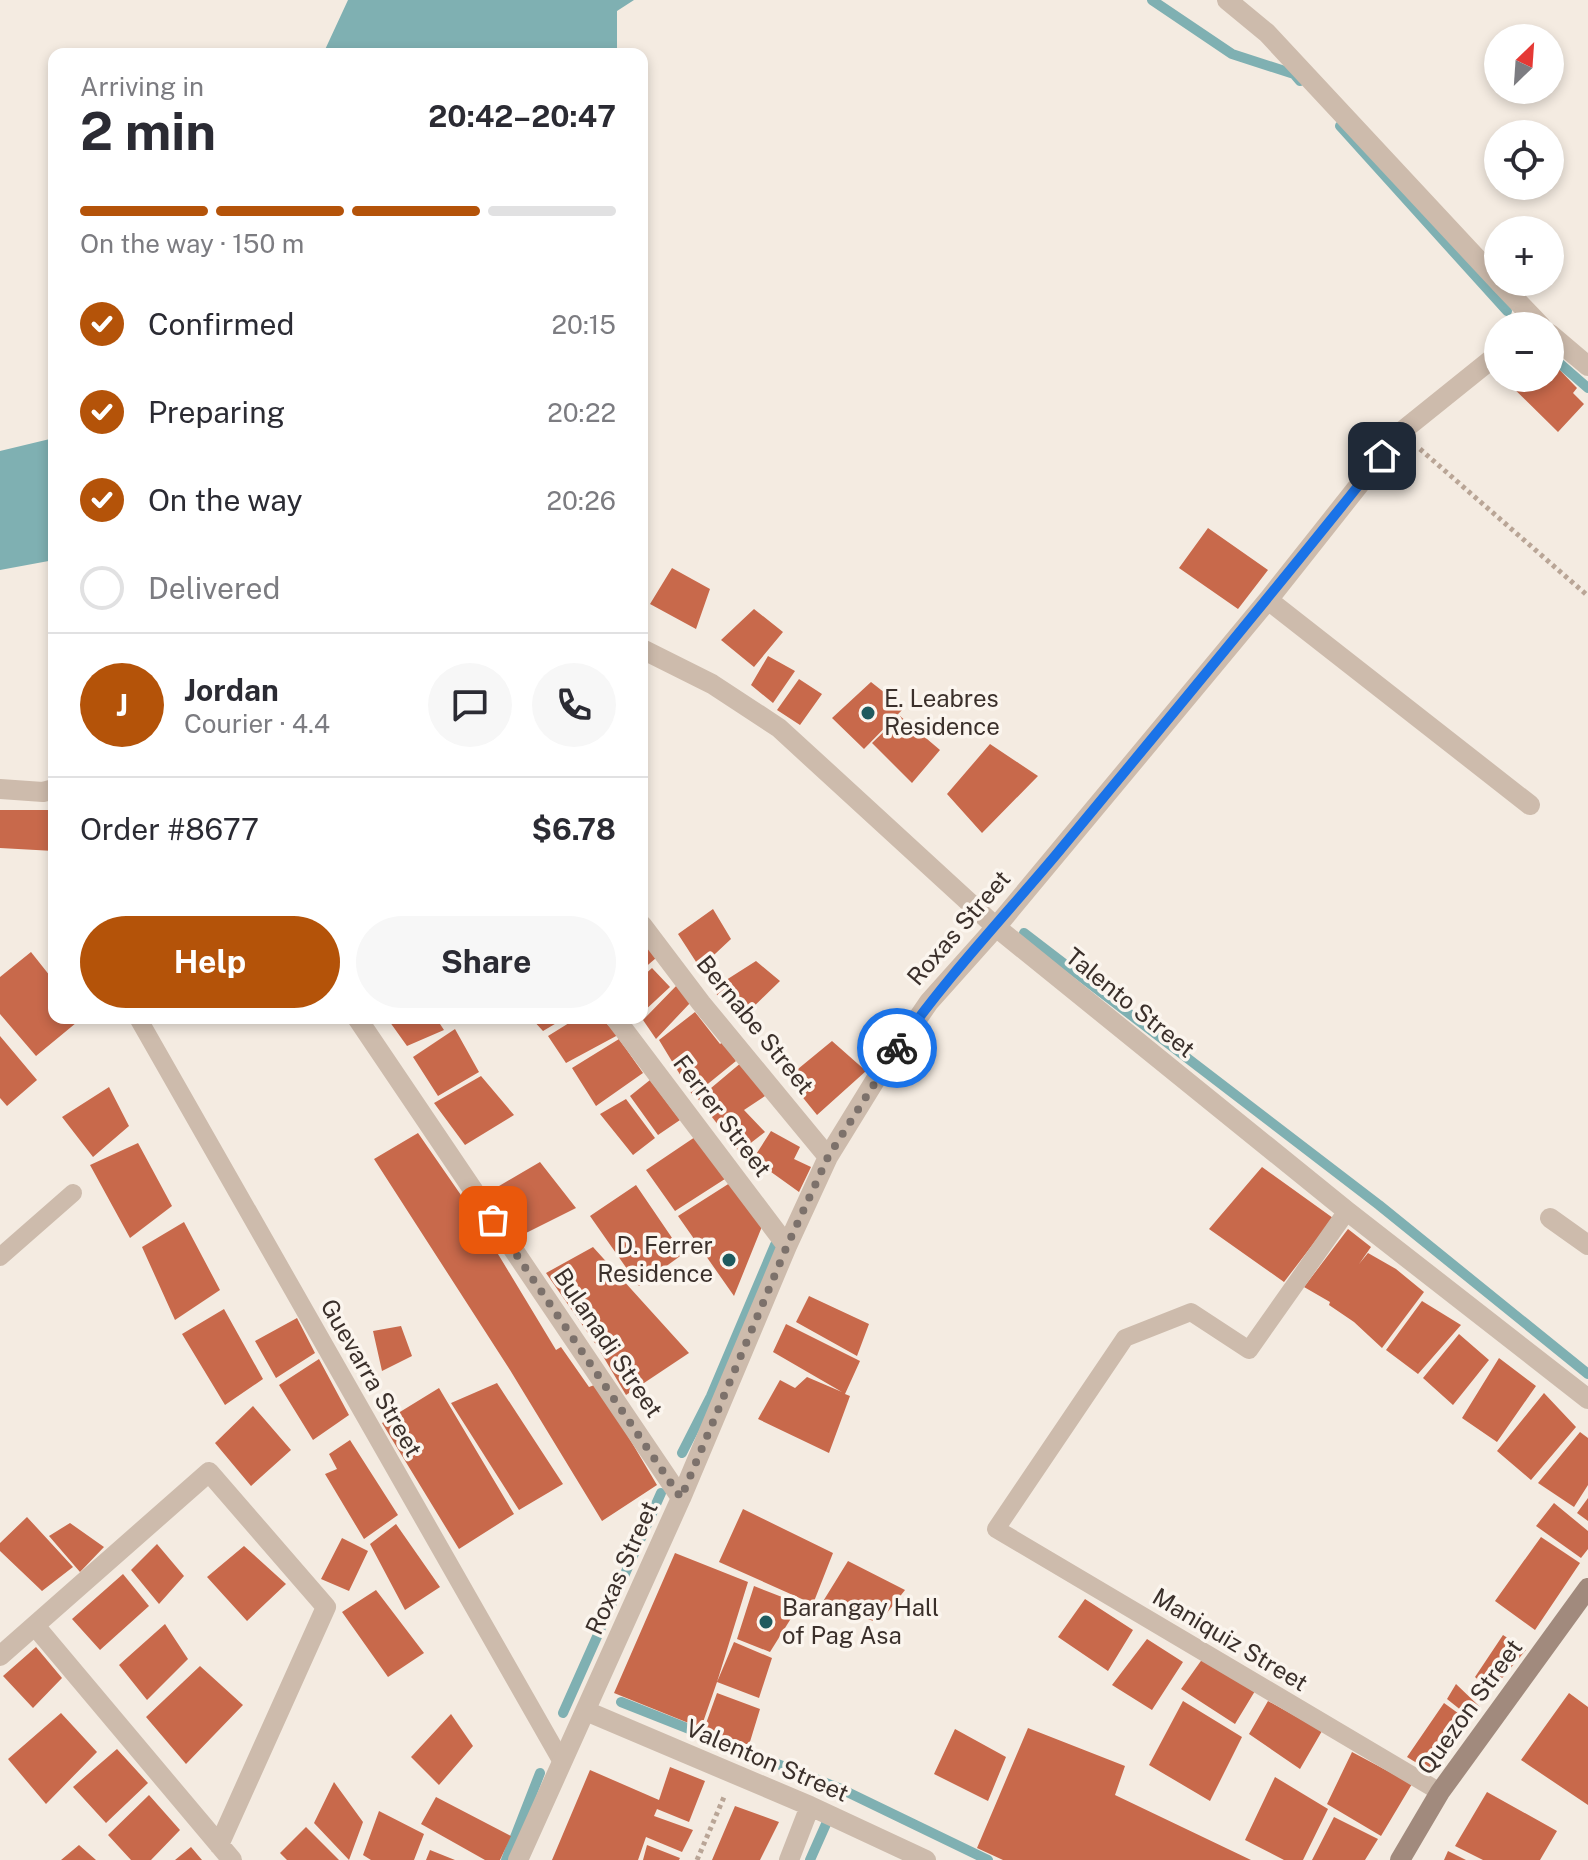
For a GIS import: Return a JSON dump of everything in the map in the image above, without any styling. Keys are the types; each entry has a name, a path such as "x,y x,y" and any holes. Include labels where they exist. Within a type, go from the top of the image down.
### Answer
{"street":[{"path":"1227,0 1267,33 1484,265"},
{"path":"1512,296 1527,312"},
{"path":"1564,346 1588,366"},
{"name":"Roxas Street","path":"518,1860 681,1498 787,1246 828,1157 876,1079 929,1002 996,927 1268,600 1401,432 1484,365"},
{"path":"1268,600 1530,805"},
{"name":"Talento Street","path":"648,652 712,684 779,728 996,927 1347,1211 1588,1399"},
{"path":"0,789 48,791"},
{"name":"Bernabe Street","path":"648,933 701,1003 828,1157"},
{"name":"Bulanadi Street","path":"361,1024 681,1498"},
{"name":"Ferrer Street","path":"620,1024 787,1246"},
{"path":"1550,1218 1588,1245"},
{"path":"0,1656 209,1472 326,1607 226,1853 36,1627"},
{"name":"Quezon Street","path":"1400,1860 1440,1792 1588,1588"},
{"name":"Valenton Street","path":"586,1711 810,1806 926,1860"},
{"path":"789,1860 810,1806"}],"lane":[{"name":"Guevarra Street","path":"141,1024 562,1762"},
{"path":"0,1257 73,1193"},
{"name":"Maniquiz Street","path":"1347,1211 1249,1350 1191,1312 1125,1338 996,1529 1440,1792"}],"path":[{"path":"1401,432 1588,596"},
{"path":"697,1860 732,1774"}],"water":[{"path":"348,0 634,0 617,11 617,48 326,48"},
{"path":"48,439 48,561 0,570 0,451"}],"building":[{"path":"1564,374 1577,388 1573,393 1584,404 1558,432 1517,392 1564,392"},
{"path":"1208,528 1268,570 1238,609 1179,568"},
{"path":"672,568 710,589 696,629 650,604"},
{"path":"754,609 783,632 754,667 721,640"},
{"path":"768,656 795,671 773,703 751,685"},
{"path":"799,679 822,694 800,725 777,710"},
{"name":"E. Leabres Residence","path":"871,682 904,708 864,749 832,718"},
{"path":"900,716 940,750 912,783 872,743"},
{"path":"990,744 1038,776 982,833 947,794"},
{"path":"0,810 48,810 48,851 0,848"},
{"path":"713,909 731,939 700,968 678,934"},
{"path":"648,948 656,958 648,965"},
{"path":"31,952 48,973 48,1024 75,1024 36,1056 0,1014 0,977"},
{"path":"756,961 780,981 740,1020 712,989"},
{"path":"652,968 670,987 648,1007 648,972"},
{"path":"679,983 691,1002 656,1039 646,1024 648,1015"},
{"path":"695,1012 736,1061 693,1096 659,1040"},
{"path":"391,1024 440,1024 444,1030 407,1046"},
{"path":"537,1024 555,1024 543,1031"},
{"path":"567,1024 607,1024 618,1035 566,1063 548,1036"},
{"path":"455,1029 479,1072 438,1096 413,1057"},
{"path":"0,1036 37,1080 7,1106 0,1098"},
{"path":"619,1039 643,1073 596,1106 572,1068"},
{"path":"832,1041 866,1071 817,1115 787,1078"},
{"path":"742,1062 768,1094 744,1110 765,1132 739,1152 698,1099"},
{"path":"481,1076 514,1115 465,1145 434,1103"},
{"path":"650,1080 680,1120 658,1135 630,1096"},
{"path":"109,1087 129,1126 93,1157 62,1117"},
{"path":"626,1099 655,1138 633,1155 600,1114"},
{"path":"771,1131 800,1147 794,1159 811,1167 799,1192 753,1159"},
{"path":"418,1133 472,1211 556,1350 561,1347 589,1387 597,1384 657,1485 602,1521 510,1370 374,1159"},
{"path":"695,1137 728,1177 675,1211 646,1170"},
{"path":"138,1143 172,1206 130,1238 90,1165"},
{"path":"540,1162 576,1208 524,1234 494,1189"},
{"path":"1262,1167 1333,1218 1284,1282 1209,1229"},
{"name":"D. Ferrer Residence","path":"733,1181 763,1224 734,1296 678,1216"},
{"path":"636,1185 683,1254 639,1286 590,1216"},
{"path":"184,1222 220,1290 175,1320 142,1247"},
{"path":"1348,1229 1371,1247 1359,1264 1368,1253 1396,1269 1424,1292 1382,1348 1354,1322 1329,1305 1330,1302 1304,1287"},
{"path":"593,1247 689,1353 626,1395 597,1346 546,1273"},
{"path":"809,1296 869,1324 857,1356 796,1322"},
{"path":"1422,1301 1461,1325 1418,1374 1386,1350"},
{"path":"224,1309 263,1379 225,1405 182,1334"},
{"path":"297,1318 315,1353 276,1378 255,1341"},
{"path":"786,1324 860,1361 845,1394 850,1396 829,1453 758,1419 780,1380 795,1388 807,1377 842,1392 773,1352"},
{"path":"401,1326 412,1356 382,1371 373,1331"},
{"path":"1459,1334 1489,1360 1453,1405 1423,1378"},
{"path":"1499,1358 1536,1386 1497,1442 1462,1418"},
{"path":"319,1359 349,1415 313,1440 279,1385"},
{"path":"497,1383 563,1484 519,1510 451,1403"},
{"path":"439,1388 514,1514 459,1549 382,1423"},
{"path":"1544,1393 1576,1427 1531,1480 1497,1451"},
{"path":"253,1406 291,1450 251,1486 215,1443"},
{"path":"1580,1432 1588,1438 1588,1485 1574,1507 1538,1483"},
{"path":"350,1440 398,1515 364,1539 325,1474 337,1469 329,1454"},
{"path":"1588,1498 1588,1521 1577,1513"},
{"path":"1554,1503 1588,1531 1588,1549 1581,1558 1536,1526"},
{"path":"743,1509 833,1553 813,1604 719,1562"},
{"path":"27,1517 73,1567 42,1591 0,1551 0,1543"},
{"path":"70,1523 104,1547 80,1572 49,1536"},
{"path":"396,1524 440,1587 405,1610 370,1544"},
{"path":"1541,1537 1580,1563 1535,1630 1495,1601"},
{"path":"342,1538 368,1551 349,1591 321,1579"},
{"path":"157,1544 184,1576 159,1604 131,1570"},
{"path":"244,1546 286,1584 247,1621 207,1577"},
{"path":"675,1553 748,1582 701,1728 614,1693"},
{"path":"848,1561 905,1590 879,1623 822,1603"},
{"path":"123,1574 149,1606 100,1650 72,1619"},
{"name":"Barangay Hall of Pag Asa","path":"754,1586 800,1604 770,1652 737,1639"},
{"path":"376,1590 424,1653 388,1677 342,1612"},
{"path":"1085,1599 1133,1630 1108,1671 1058,1637"},
{"path":"165,1624 188,1659 147,1700 119,1665"},
{"path":"1503,1635 1526,1650 1491,1691 1475,1677"},
{"path":"1147,1639 1183,1662 1152,1710 1112,1685"},
{"path":"734,1642 772,1658 759,1698 717,1682"},
{"path":"36,1647 62,1678 33,1708 3,1676"},
{"path":"1203,1658 1255,1691 1235,1724 1181,1689"},
{"path":"200,1666 243,1705 186,1764 146,1717"},
{"path":"1456,1684 1480,1707 1472,1719 1447,1699"},
{"path":"717,1693 760,1709 749,1745 704,1729"},
{"path":"1569,1693 1588,1707 1588,1805 1521,1760"},
{"path":"1183,1701 1242,1737 1210,1801 1149,1765"},
{"path":"1268,1701 1322,1731 1300,1769 1249,1734"},
{"path":"1444,1703 1469,1721 1430,1771 1407,1757"},
{"path":"61,1713 97,1752 46,1804 8,1759"},
{"path":"451,1714 473,1746 439,1785 411,1757"},
{"path":"1028,1728 1125,1766 1115,1795 1251,1860 1003,1860 977,1848"},
{"path":"955,1729 1006,1757 988,1801 934,1774"},
{"path":"117,1749 148,1783 106,1823 73,1787"},
{"path":"1352,1752 1412,1784 1381,1836 1327,1804"},
{"path":"670,1767 705,1781 689,1822 657,1809 654,1816 693,1830 682,1852 646,1837 638,1860 552,1860 590,1770 659,1800"},
{"path":"1275,1777 1328,1809 1303,1860 1284,1860 1245,1840"},
{"path":"334,1782 363,1822 349,1860 314,1823"},
{"path":"1487,1792 1557,1831 1540,1860 1483,1860 1455,1846"},
{"path":"149,1795 180,1830 151,1860 131,1860 108,1835"},
{"path":"436,1797 511,1836 500,1860 485,1860 421,1824"},
{"path":"735,1806 779,1822 760,1860 712,1860"},
{"path":"379,1811 424,1834 414,1860 371,1860 363,1855"},
{"path":"1334,1817 1378,1839 1365,1860 1312,1860"},
{"path":"306,1827 339,1860 287,1860 280,1853"},
{"path":"79,1845 96,1860 61,1860"},
{"path":"647,1845 680,1858 643,1860"},
{"path":"191,1847 202,1860 175,1860"},
{"path":"430,1850 455,1860 426,1860"},
{"path":"1448,1851 1466,1860 1444,1860"}],"waterway":[{"path":"1152,0 1232,54 1294,74 1300,81"},
{"path":"1340,126 1507,311"},
{"path":"1564,367 1588,388"},
{"path":"1024,933 1379,1205 1588,1374"},
{"path":"682,1453 711,1396 775,1245"},
{"path":"563,1713 661,1493"},
{"path":"621,1702 841,1789 988,1860"},
{"path":"506,1860 540,1773"},
{"path":"810,1860 826,1824"}],"way so far":[{"path":"493,1220 681,1498 787,1246 828,1157 897,1048"}],"place":[{"name":"E. Leabres Residence","path":"868,713"},
{"name":"D. Ferrer Residence","path":"729,1260"},
{"name":"Barangay Hall of Pag Asa","path":"766,1622"}],"route":[{"path":"897,1048 929,1002 996,927 1268,600 1382,456"}]}
